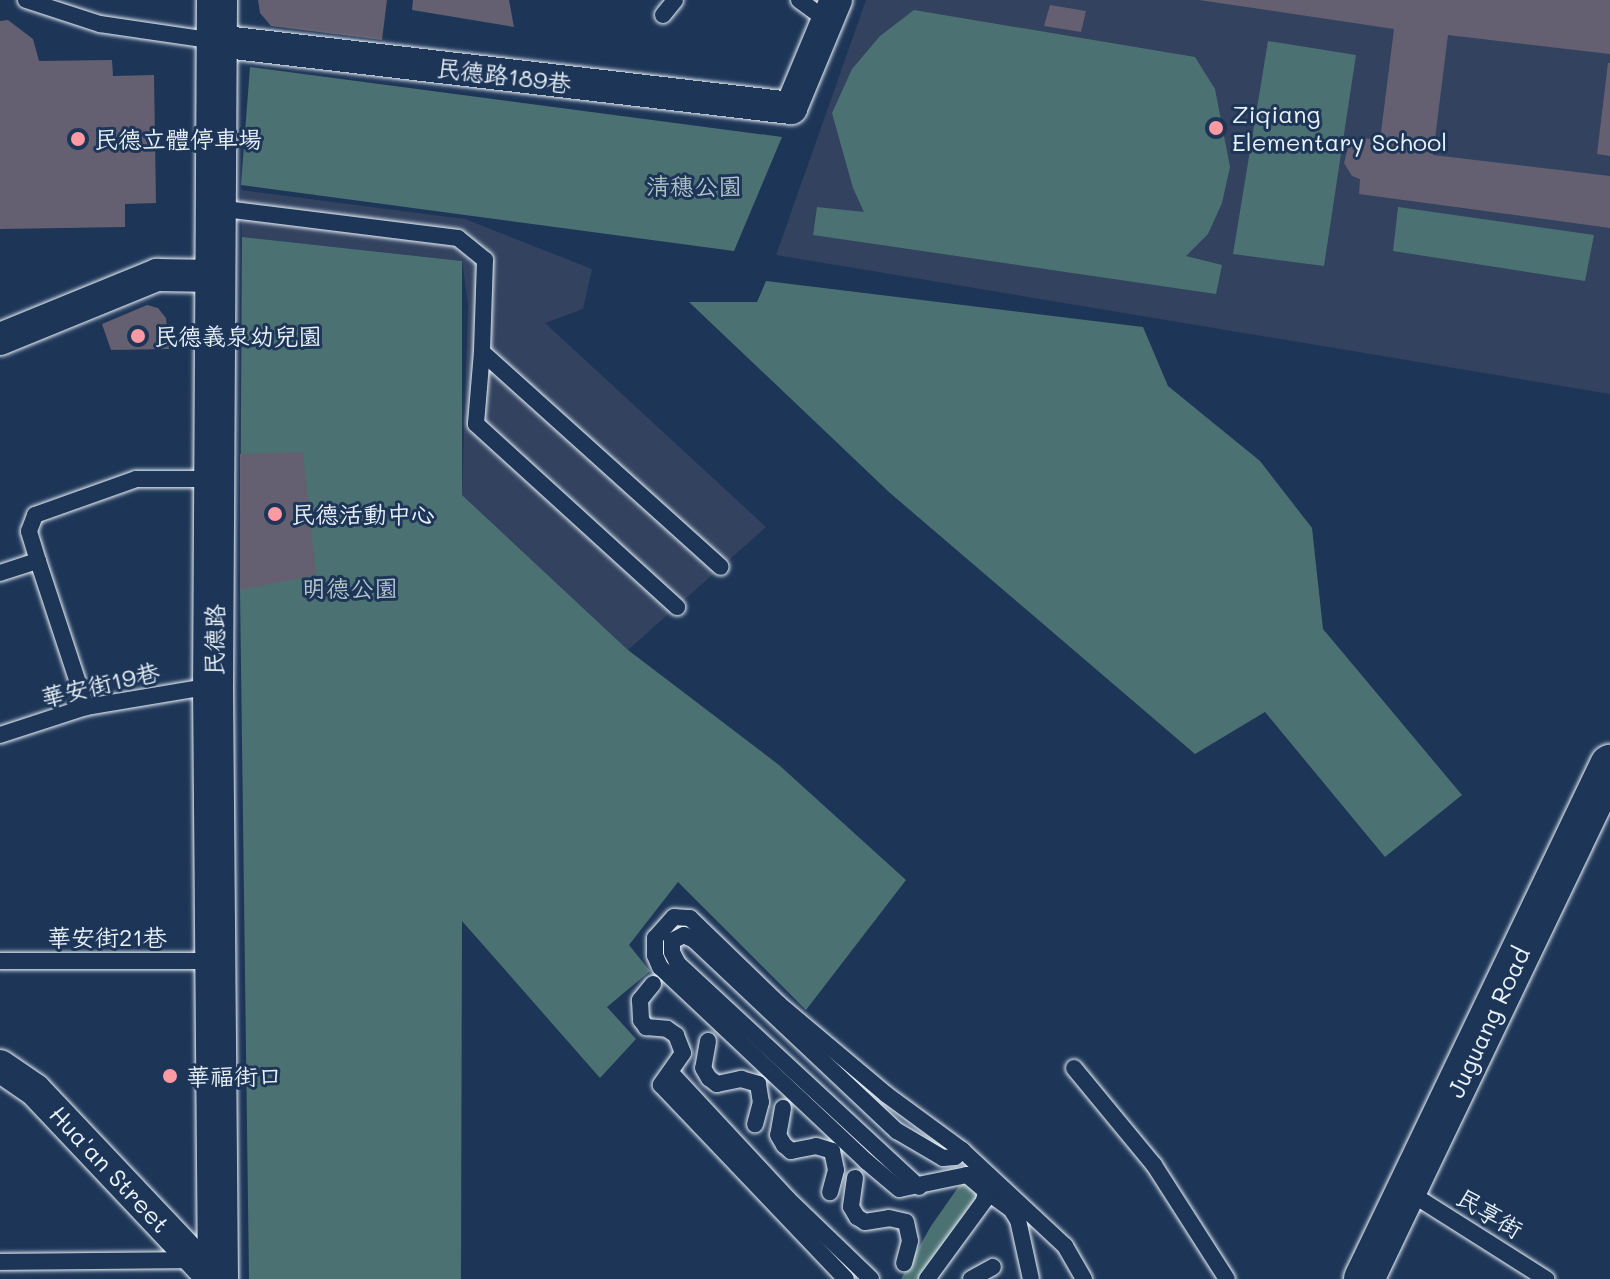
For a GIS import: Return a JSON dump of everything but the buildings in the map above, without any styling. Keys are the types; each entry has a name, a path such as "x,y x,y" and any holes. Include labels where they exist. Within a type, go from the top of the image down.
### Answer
{"street":[{"name":"民德路","path":"209,1273 214,961 217,0"},
{"name":"民德路189巷","path":"217,41 791,108 832,11"},
{"path":"0,339 157,275 216,276"},
{"name":"Juguang Road","path":"1364,1279 1610,767"},
{"name":"Hua'an Street","path":"0,1066 35,1090 209,1273"}],"lane":[{"path":"26,0 100,24 217,41"},
{"path":"663,15 675,0"},
{"path":"799,0 832,11"},
{"path":"217,208 458,238 485,260 476,424 677,607"},
{"path":"482,352 721,567"},
{"path":"86,707 29,531 35,515 136,479 216,479"},
{"path":"0,573 38,561"},
{"name":"華安街19巷","path":"0,735 86,707 213,685"},
{"path":"1031,1279 1018,1220 1011,1209 967,1175 899,1189 660,967 655,955 655,938 662,928 674,917 690,918 779,1004 887,1095 962,1150 1065,1246 1076,1259 1084,1279"},
{"name":"華安街21巷","path":"0,961 214,961"},
{"path":"653,984 640,1000 641,1020 646,1027 667,1029 676,1035 683,1053 661,1085 846,1279"},
{"path":"708,1041 703,1068 709,1078 717,1084 741,1079 758,1084 761,1102 755,1124"},
{"path":"1074,1068 1154,1165 1227,1279"},
{"path":"671,1073 788,1199 871,1279"},
{"path":"783,1108 778,1135 784,1145 791,1151 816,1146 832,1151 836,1170 830,1192"},
{"path":"855,1178 851,1207 857,1217 865,1222 889,1218 906,1222 910,1241 904,1263"},
{"path":"927,1279 984,1201 986,1191"},
{"name":"民享街","path":"1407,1191 1539,1271 1546,1279"},
{"path":"0,1262 209,1273"},
{"path":"971,1279 993,1267"}],"shaded area":[{"name":"Ziqiang Elementary School","path":"866,0 1610,0 1610,394 776,255"},
{"path":"241,190 465,219 592,269 583,309 545,323 766,527 628,650 462,495 468,305 462,261 242,237"}],"green space":[{"path":"914,10 1195,57 1215,89 1230,167 1222,203 1208,234 1186,256 1222,265 1216,294 813,235 817,207 864,212 853,188 832,113 852,69 880,36"},
{"path":"1268,41 1356,55 1324,266 1233,254"},
{"name":"清穗公園","path":"250,67 782,137 734,251 241,185"},
{"path":"1398,207 1594,235 1585,281 1393,251"},
{"name":"明德公園","path":"242,237 462,261 462,495 628,650 779,765 906,880 806,1010 678,882 629,945 650,971 607,1007 636,1039 600,1078 462,921 461,1279 249,1279 240,590"},
{"path":"766,281 1143,327 1168,386 1260,461 1312,528 1323,629 1462,795 1385,857 1265,712 1195,754 890,493 689,302 757,302"},
{"path":"967,1183 977,1189 977,1200 920,1279 901,1279 931,1226 959,1186"}],"place":[{"name":"Ziqiang Elementary School","path":"1216,128"},
{"name":"民德立體停車場","path":"78,139"},
{"name":"民德義泉幼兒園","path":"138,336"},
{"name":"民德活動中心","path":"275,514"},
{"name":"華福街口","path":"170,1076"}]}
